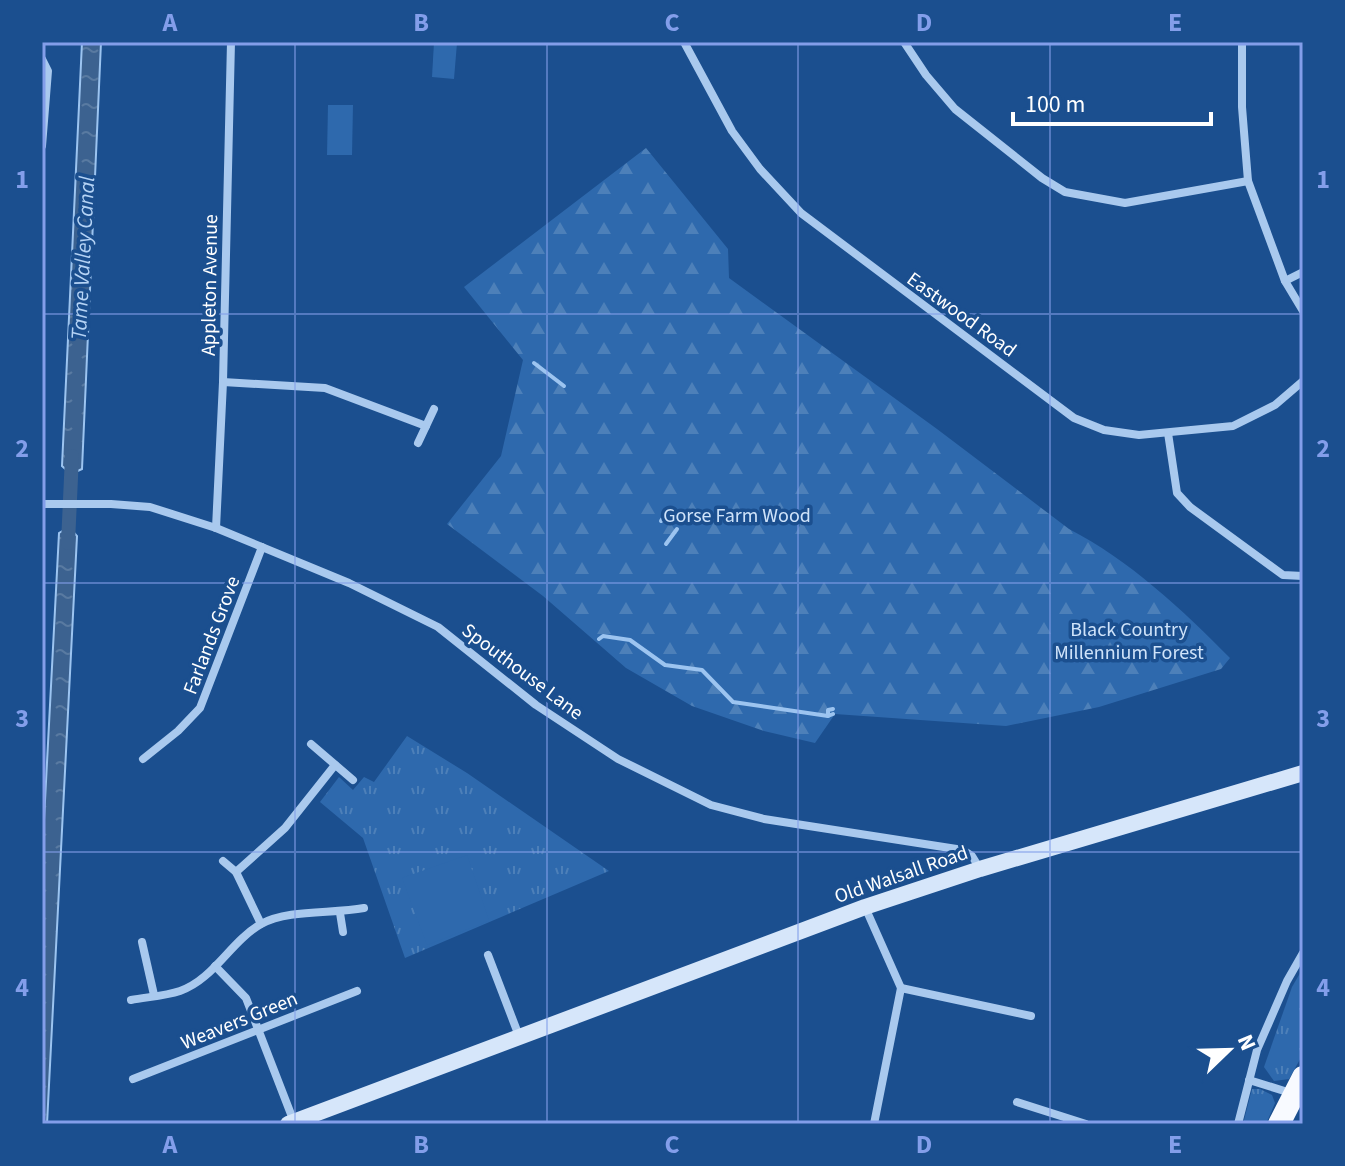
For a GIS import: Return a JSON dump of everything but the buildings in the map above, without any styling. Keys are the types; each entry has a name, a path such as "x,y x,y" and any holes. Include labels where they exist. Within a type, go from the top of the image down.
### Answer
{"highway":[{"path":"1279,1124 1299,1086"}],"main road":[{"name":"Old Walsall Road","path":"291,1123 865,907 980,869 1303,773"}],"street":[{"name":"Appleton Avenue","path":"216,528 223,382 231,42"},
{"name":"Eastwood Road","path":"684,42 732,131 760,169 801,213 1074,418 1104,430 1139,435 1233,426 1275,405 1303,381"},
{"path":"904,42 926,75 955,109 1042,178 1065,192 1125,203 1248,181"},
{"path":"1242,42 1242,107 1248,181 1285,281 1303,311"},
{"path":"42,59 48,71 42,146"},
{"path":"1285,281 1303,272"},
{"path":"223,382 325,388 426,426"},
{"path":"418,443 434,409"},
{"path":"1168,433 1177,493 1190,507 1283,575 1303,576"},
{"name":"Spouthouse Lane","path":"42,504 150,507 216,528 349,583 438,627 536,705 618,759 682,793 711,805 764,819 963,850 972,856 980,869"},
{"name":"Farlands Grove","path":"143,759 178,731 200,708 262,547"},
{"path":"311,744 353,780"},
{"path":"236,872 285,828 335,765"},
{"path":"223,861 236,872 261,924"},
{"path":"865,907 901,988 874,1124"},
{"path":"131,1000 181,991 204,977 240,940 261,924 283,916 340,913 364,908"},
{"path":"340,913 343,932"},
{"path":"142,942 154,995"},
{"path":"1238,1124 1257,1050 1287,981 1303,953"},
{"path":"488,955 519,1036"},
{"name":"Old Walsall Road","path":"215,966 246,998 291,1123"},
{"path":"901,988 1031,1016"},
{"name":"Weavers Green","path":"133,1079 357,991"},
{"path":"1249,1080 1299,1086"},
{"path":"1017,1102 1086,1124"}],"green space":[{"path":"434,42 457,43 454,79 432,77"},
{"path":"328,105 353,105 352,155 327,155"},
{"name":"Gorse Farm Wood","path":"646,148 728,249 729,278 1069,529 1134,571 1174,604 1230,658 1221,669 1099,707 1006,726 835,714 815,743 764,731 692,706 626,668 543,596 447,524 501,456 523,360 464,287"},
{"path":"407,736 467,773 609,871 405,958 363,838 320,802 339,777 353,790 364,777 374,782"},
{"path":"467,855 489,921 427,945 402,878"},
{"path":"1303,968 1303,1054 1289,1079 1274,1081 1264,1067 1292,987"},
{"path":"1252,1089 1272,1095 1275,1103 1266,1124 1243,1124"}],"water":[{"name":"Tame Valley Canal","path":"82,42 101,42 82,469 71,474 62,466"},
{"path":"69,527 77,536 47,1124 42,1124 42,858 59,533"}],"waterway":[{"path":"534,363 564,386"},
{"path":"68,543 72,456"},
{"path":"661,521 668,511"},
{"path":"666,544 677,529"},
{"path":"599,639 603,636 630,640 665,665 702,670 733,702 828,716 833,714"},
{"path":"828,716 828,710 833,709"}],"park label":[{"name":"Black Country Millennium Forest","path":"1129,640"}]}
